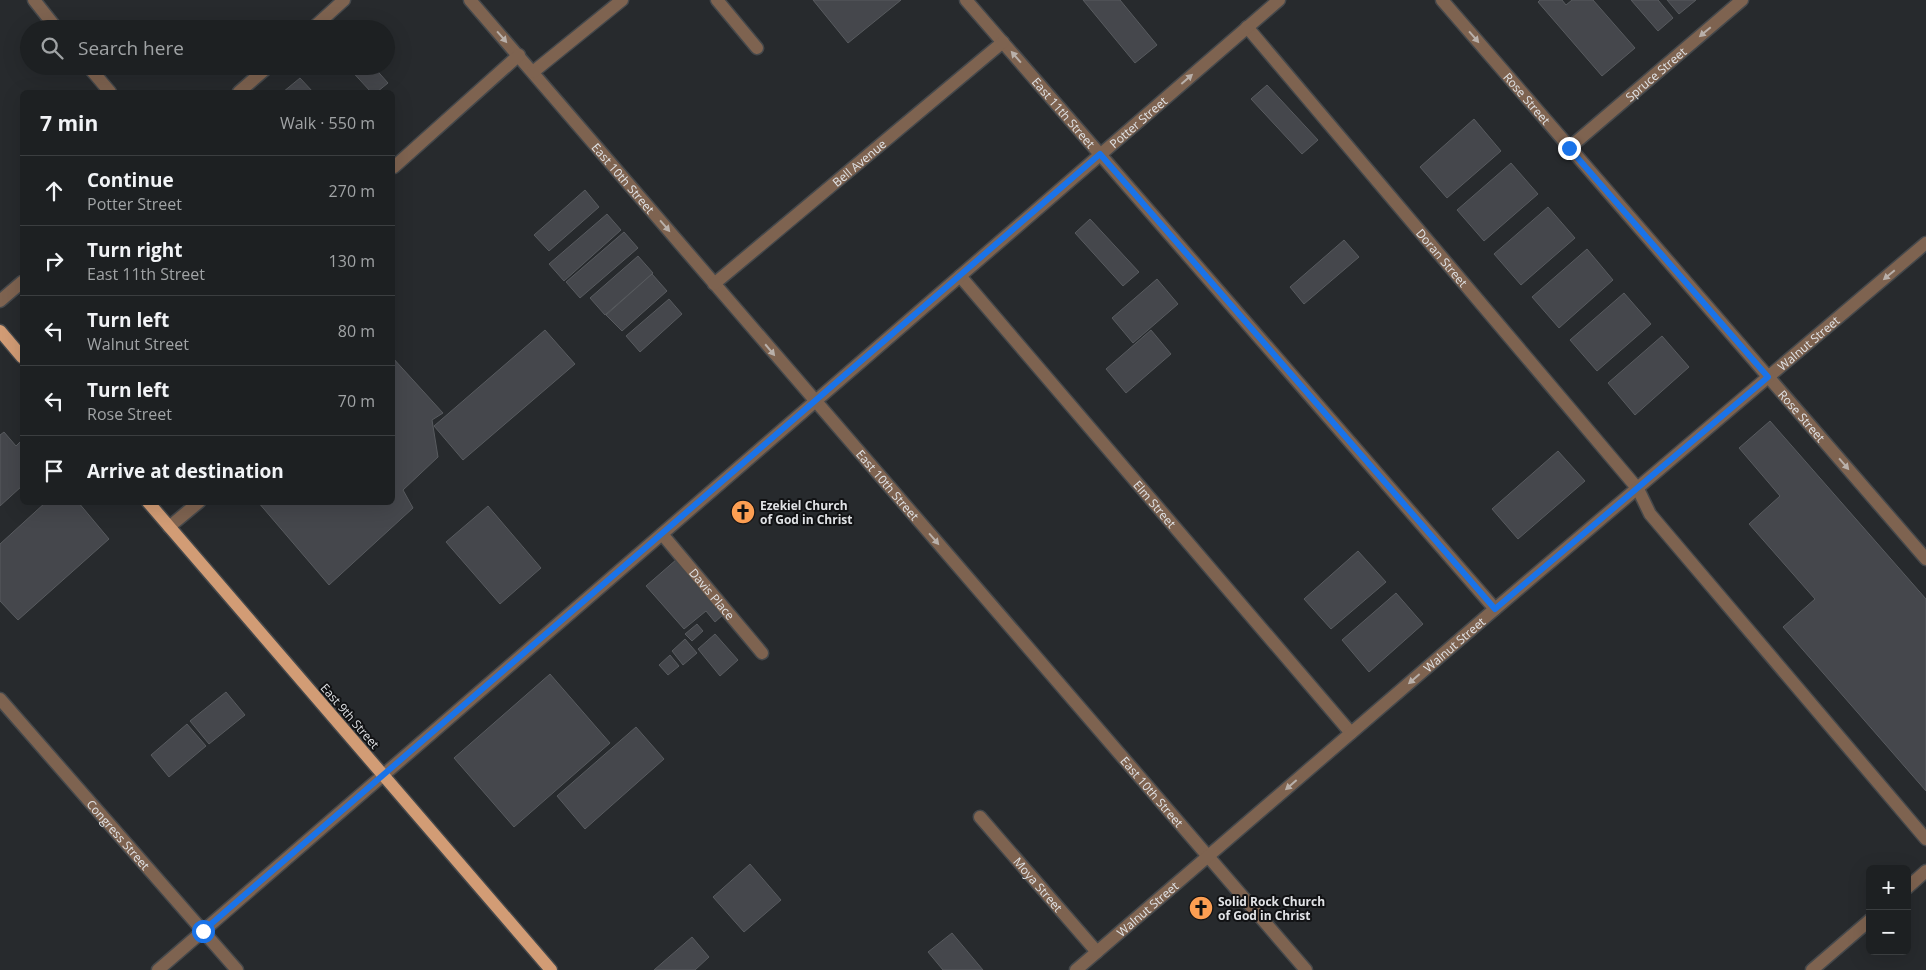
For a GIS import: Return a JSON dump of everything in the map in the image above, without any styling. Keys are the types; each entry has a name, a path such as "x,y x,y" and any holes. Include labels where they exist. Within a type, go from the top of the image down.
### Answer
{"main road":[{"path":"0,331 20,355"},
{"name":"East 9th Street","path":"151,505 550,970"}],"street":[{"path":"34,0 50,20"},
{"path":"322,20 344,0"},
{"name":"East 10th Street","path":"470,0 1306,970"},
{"path":"533,72 622,0"},
{"path":"717,0 758,48"},
{"name":"East 11th Street","path":"966,0 1495,609"},
{"name":"Potter Street","path":"158,970 1278,0"},
{"name":"Rose Street","path":"1442,0 1926,560"},
{"name":"Spruce Street","path":"1569,148 1742,0"},
{"name":"Doran Street","path":"1247,27 1638,489 1650,514 1926,839"},
{"name":"Bell Avenue","path":"714,284 1003,42"},
{"path":"395,166 519,55"},
{"path":"96,75 108,90"},
{"path":"241,90 259,75"},
{"name":"Walnut Street","path":"1076,970 1350,733 1926,243"},
{"name":"Elm Street","path":"960,276 1350,733"},
{"path":"0,301 20,284"},
{"path":"169,527 195,505"},
{"name":"Davis Place","path":"662,534 762,653"},
{"name":"Congress Street","path":"0,699 237,970"},
{"name":"Moya Street","path":"980,817 1097,952"},
{"path":"1911,884 1926,871"},
{"path":"1812,970 1866,923"}],"building":[{"path":"813,0 901,0 848,43"},
{"path":"1083,0 1120,0 1157,45 1135,63"},
{"path":"1540,0 1562,0 1566,5 1572,0 1593,0 1635,48 1602,76 1538,2"},
{"path":"1631,0 1658,0 1673,18 1658,31"},
{"path":"1667,0 1696,0 1679,14"},
{"path":"355,75 381,75 388,83 379,90 369,90"},
{"path":"300,78 311,90 285,90"},
{"path":"1267,85 1318,140 1302,154 1251,99"},
{"path":"1474,119 1501,151 1447,198 1420,167"},
{"path":"1511,163 1538,194 1484,241 1457,210"},
{"path":"585,190 599,207 549,251 534,235"},
{"path":"1548,207 1575,238 1521,285 1494,254"},
{"path":"607,214 621,230 564,281 549,264"},
{"path":"1090,219 1139,272 1123,286 1075,233"},
{"path":"624,232 638,248 580,298 566,282"},
{"path":"1344,240 1359,257 1304,304 1290,287"},
{"path":"1587,249 1613,280 1559,328 1532,297"},
{"path":"638,256 653,273 605,315 590,298"},
{"path":"652,274 667,291 622,331 606,315"},
{"path":"1157,279 1178,304 1133,343 1112,318"},
{"path":"1624,293 1651,324 1597,371 1570,340"},
{"path":"669,299 682,314 640,352 626,336"},
{"path":"545,330 575,364 463,460 434,426"},
{"path":"1151,330 1171,354 1126,393 1106,369"},
{"path":"1662,336 1689,367 1635,415 1608,383"},
{"path":"395,360 443,413 432,420 438,457 403,490 413,508 329,585 261,505 395,505"},
{"path":"1770,421 1926,599 1926,791 1783,627 1815,599 1749,524 1780,496 1739,448"},
{"path":"4,432 16,446 20,442 20,488 0,506 0,435"},
{"path":"1558,451 1585,481 1518,539 1492,509"},
{"path":"43,505 81,505 109,539 18,620 0,601 0,544"},
{"path":"488,506 541,568 500,604 446,542"},
{"path":"1358,551 1386,582 1331,629 1304,599"},
{"path":"677,559 724,614 715,622 706,611 684,629 646,586"},
{"path":"1396,593 1423,624 1369,672 1342,640"},
{"path":"697,624 703,631 692,641 685,634"},
{"path":"715,634 738,660 720,676 698,649"},
{"path":"685,639 697,653 683,665 672,651"},
{"path":"670,655 679,666 668,675 659,665"},
{"path":"550,674 610,743 514,827 454,758"},
{"path":"226,692 245,715 209,744 190,721"},
{"path":"187,724 206,746 169,777 151,755"},
{"path":"636,727 664,759 585,829 557,796"},
{"path":"750,864 781,900 744,932 713,897"},
{"path":"952,933 983,970 943,970 928,952"},
{"path":"692,937 709,957 695,970 654,970"}],"place":[{"name":"Ezekiel Church of God in Christ","path":"743,512"},
{"name":"Solid Rock Church of God in Christ","path":"1201,908"}],"route":[{"path":"203,931 1100,154 1495,609 1768,377 1569,148"}]}
